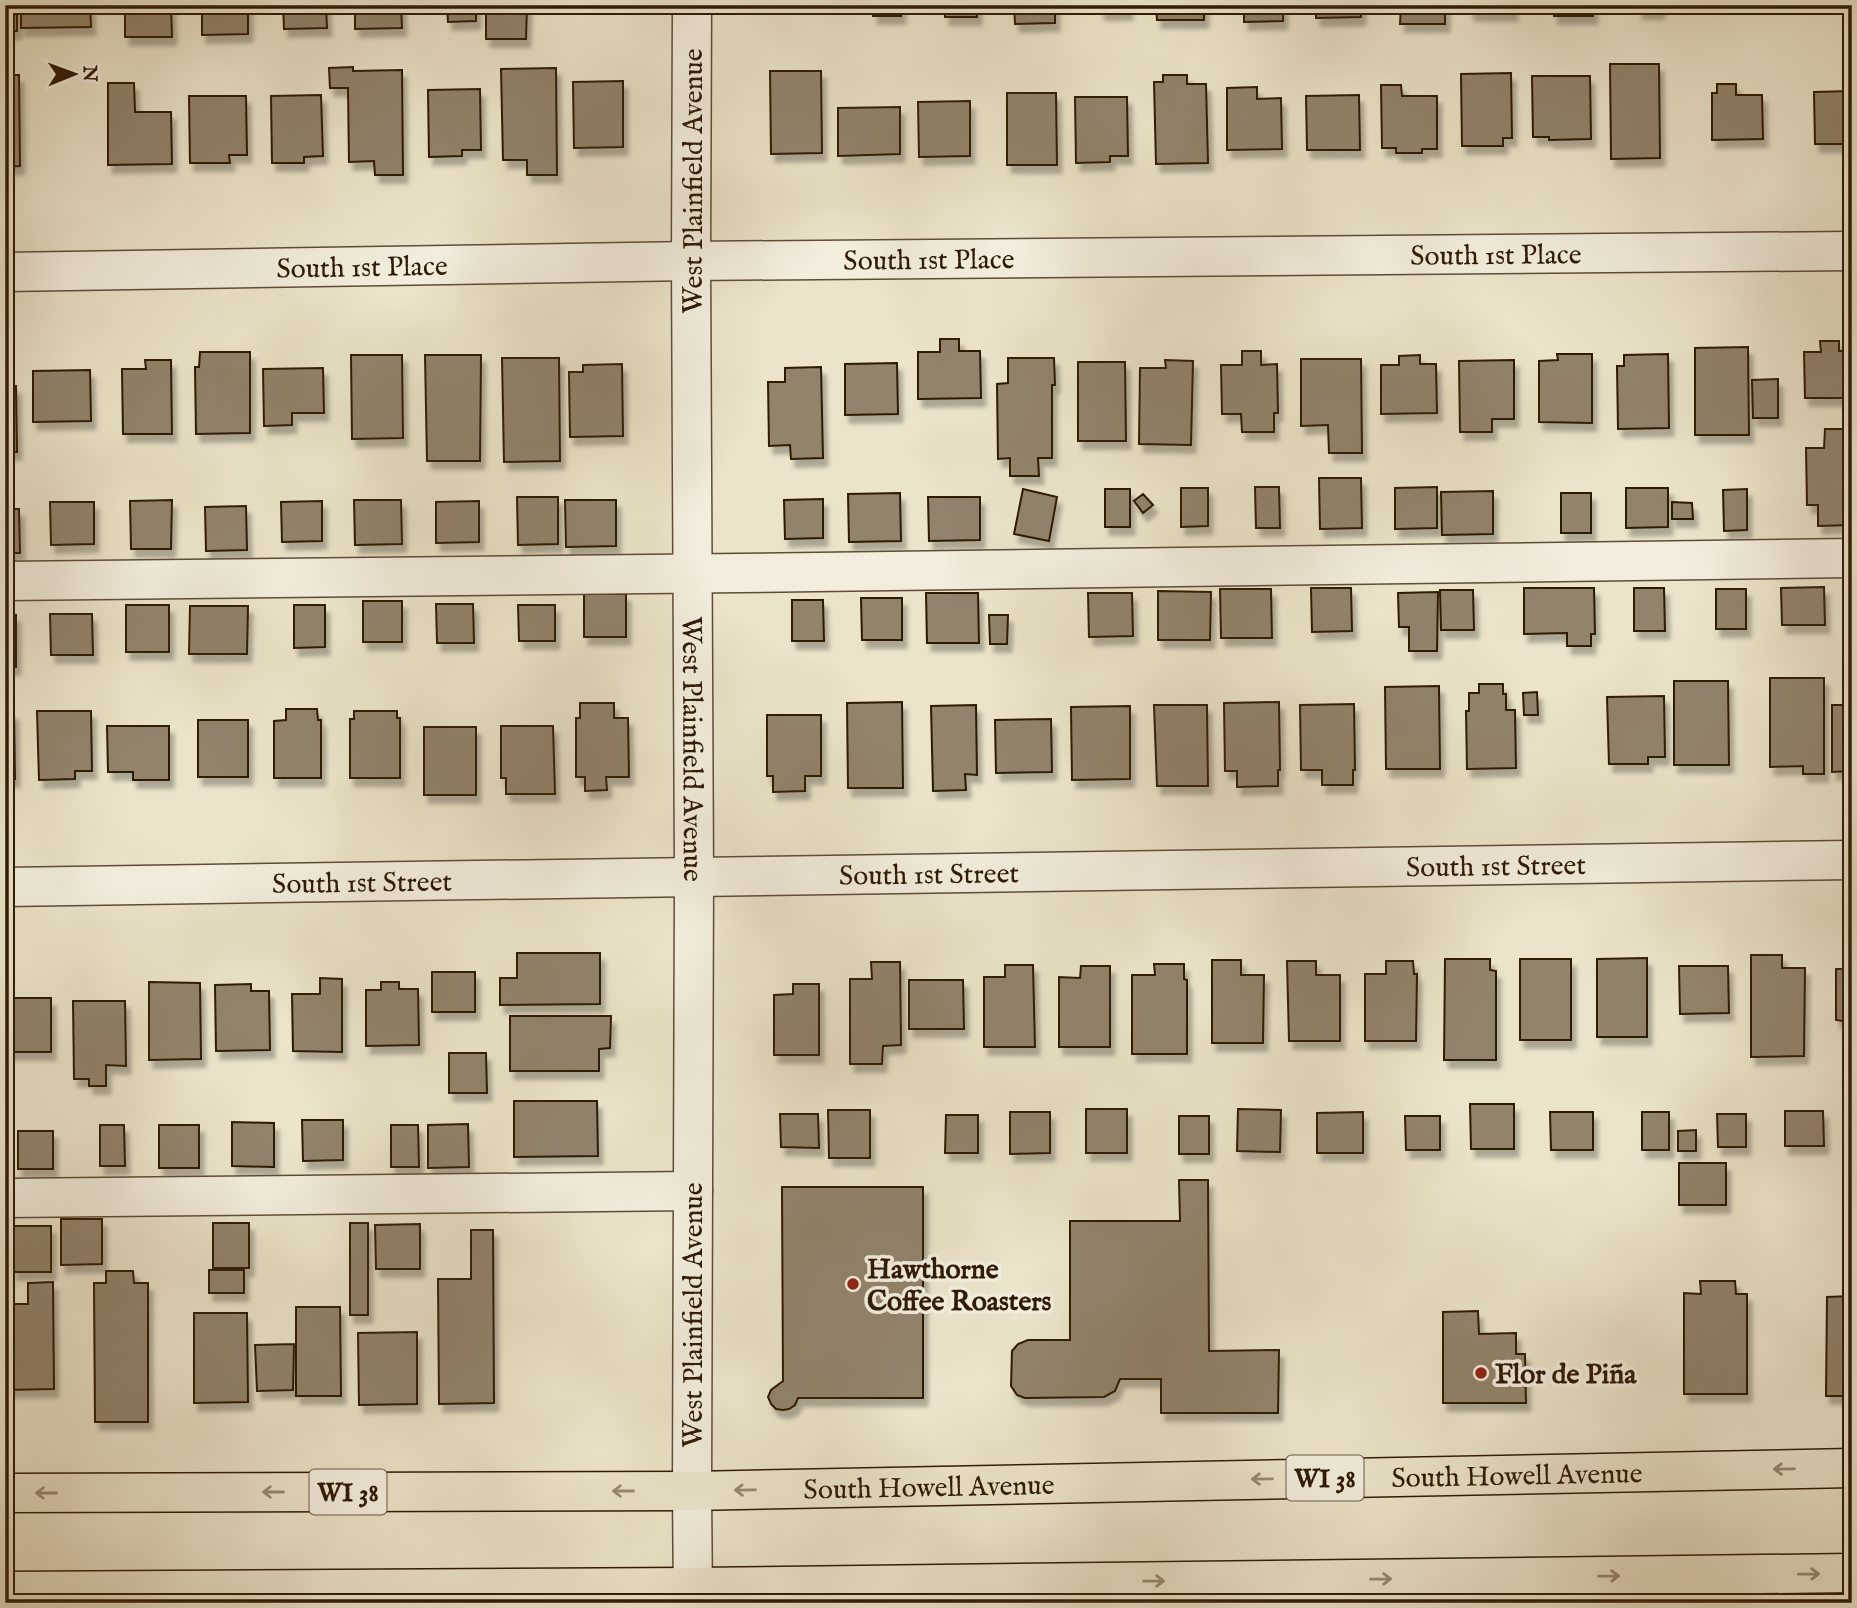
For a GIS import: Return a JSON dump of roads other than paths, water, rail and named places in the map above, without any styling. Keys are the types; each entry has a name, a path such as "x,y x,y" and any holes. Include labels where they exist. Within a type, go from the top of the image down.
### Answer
{"main road":[{"name":"South Howell Avenue","path":"5,1493 692,1491 1852,1468"},
{"path":"5,1591 154,1596 693,1595 1852,1573"}],"street":[{"name":"West Plainfield Avenue","path":"692,5 693,1595"},
{"name":"South 1st Place","path":"5,272 691,261 1852,251"},
{"path":"5,581 1852,558"},
{"name":"South 1st Street","path":"5,887 1852,860"},
{"path":"5,1198 693,1191"}],"place":[{"name":"Hawthorne Coffee Roasters","path":"853,1284"},
{"name":"Flor de Piña","path":"1481,1373"}]}
